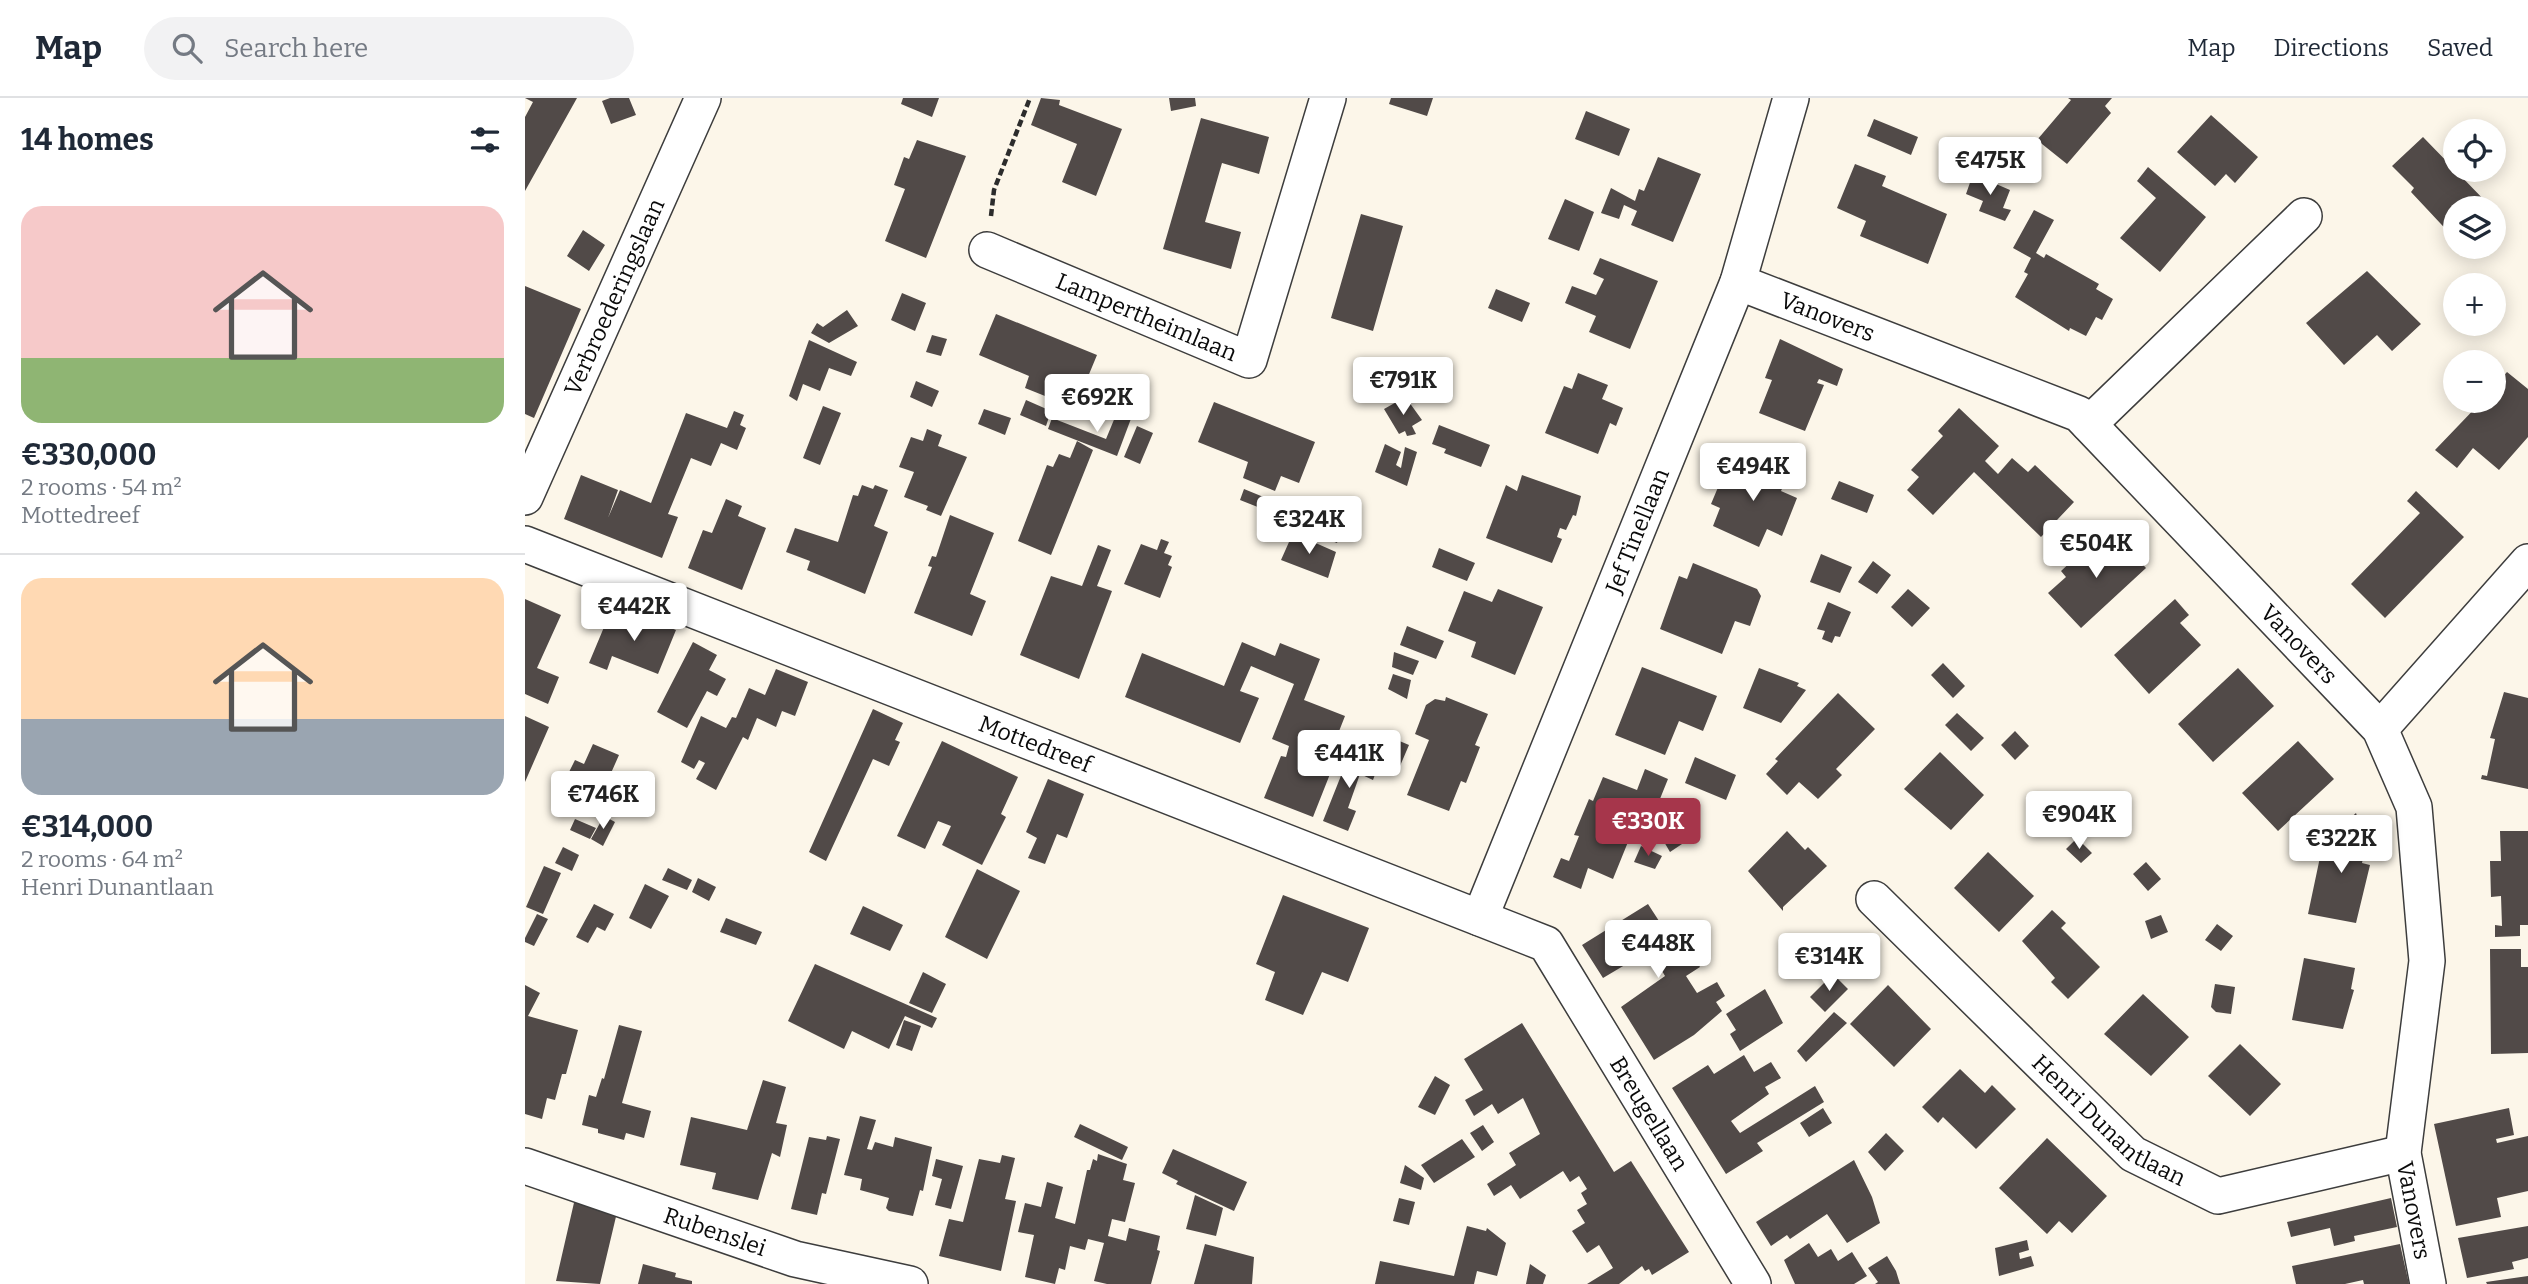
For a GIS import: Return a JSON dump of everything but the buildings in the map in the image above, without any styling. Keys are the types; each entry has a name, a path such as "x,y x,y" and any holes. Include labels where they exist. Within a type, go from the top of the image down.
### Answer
{"street":[{"name":"Verbroederingslaan","path":"525,498 703,98"},
{"name":"Lampertheimlaan","path":"987,250 1249,360 1328,98"},
{"name":"Jef Tinellaan","path":"1479,918 1738,282 1791,98"},
{"path":"2089,424 2304,216"},
{"name":"Vanovers","path":"1738,282 2079,414 2380,729 2414,807 2427,961 2403,1153 2428,1284"},
{"name":"Mottedreef","path":"525,544 1546,944"},
{"path":"2380,729 2528,562"},
{"name":"Henri Dunantlaan","path":"1874,899 2133,1154 2218,1196 2403,1153"},
{"name":"Breugellaan","path":"1546,944 1753,1284"},
{"name":"Rubenslei","path":"525,1167 795,1259 909,1284"}],"path":[{"path":"987,250 994,190 1030,98"}]}
